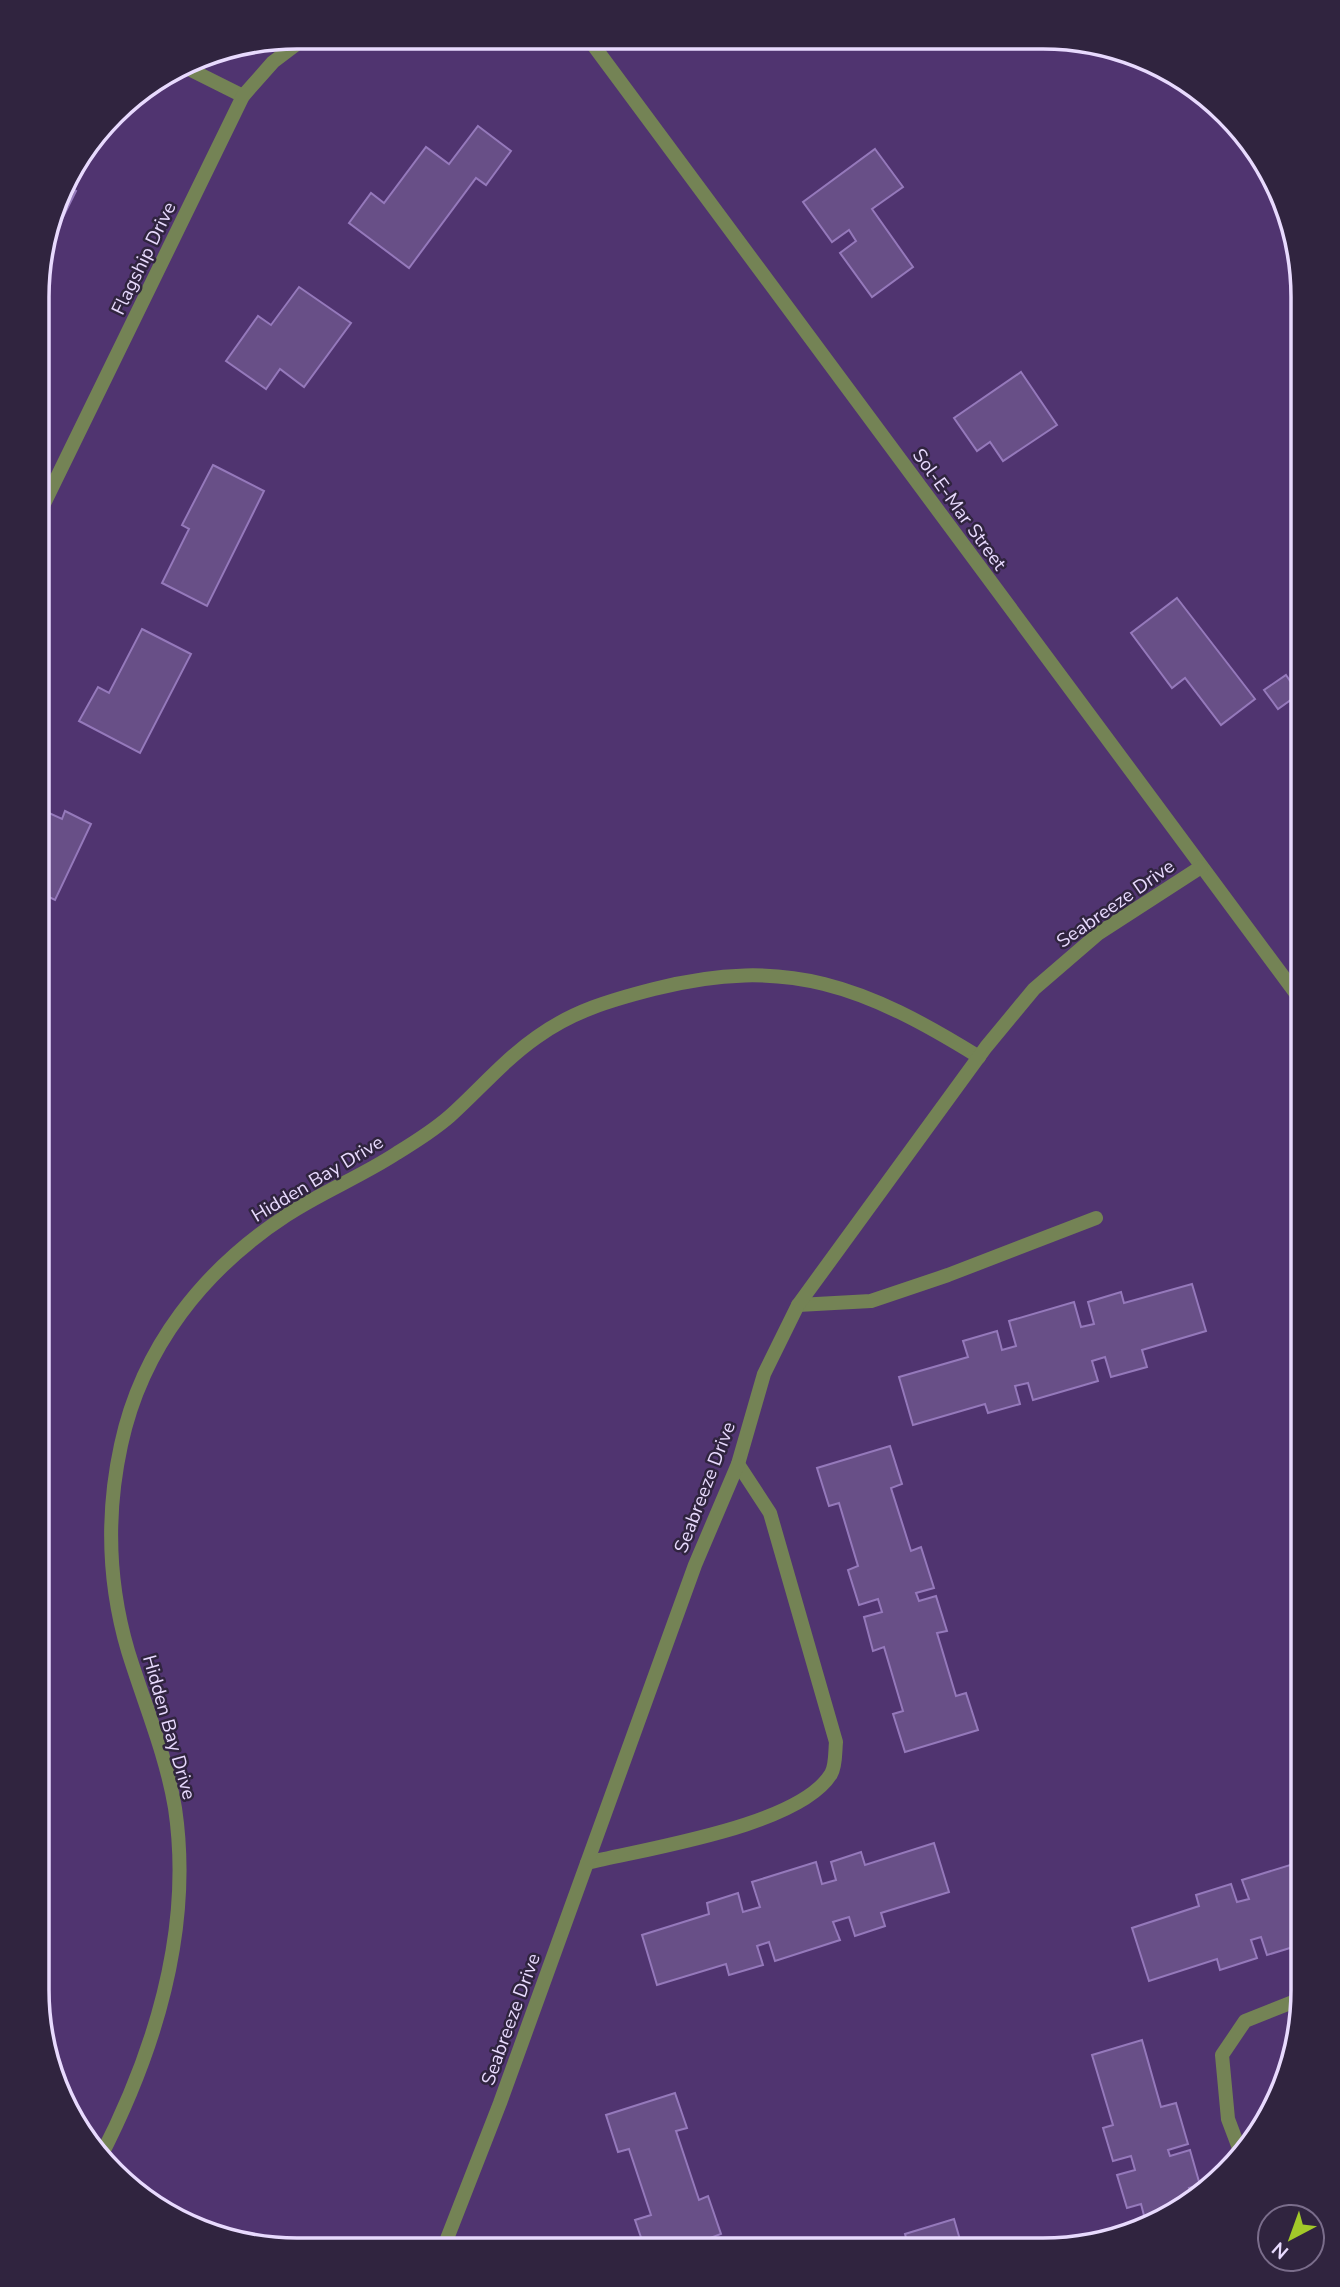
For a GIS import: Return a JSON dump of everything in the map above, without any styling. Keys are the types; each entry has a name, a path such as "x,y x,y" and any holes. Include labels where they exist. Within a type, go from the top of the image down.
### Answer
{"street":[{"name":"Flagship Drive","path":"49,494 243,96 272,62 288,50"},
{"name":"Sol-E-Mar Street","path":"596,50 1291,987"},
{"path":"194,72 243,96"},
{"name":"Seabreeze Drive","path":"448,2238 466,2197 695,1565 738,1464 764,1374 798,1305 979,1057 1034,989 1065,959 1134,908 1201,867"},
{"name":"Hidden Bay Drive","path":"105,2147 139,2071 163,1996 176,1929 179,1866 174,1807 168,1777 119,1619 112,1570 111,1506 122,1440 139,1386 159,1345 188,1302 228,1260 267,1229 422,1137 447,1119 532,1040 574,1014 597,1004 707,977 771,975 836,988 888,1005 935,1029 979,1057"},
{"path":"798,1305 871,1301 948,1275 1096,1218"},
{"path":"587,1863 770,1818 812,1796 833,1772 836,1742 770,1513 738,1464"},
{"path":"1237,2144 1228,2119 1222,2055 1245,2021 1290,2003"}],"building":[{"path":"478,126 511,151 486,185 476,178 409,268 349,223 371,193 384,203 426,147 449,164"},
{"path":"875,149 903,187 872,209 913,267 872,297 840,253 856,241 849,230 832,242 803,202"},
{"path":"74,190 76,191 61,221"},
{"path":"299,287 351,323 304,387 280,369 266,389 226,361 258,316 271,325"},
{"path":"1021,372 1057,425 1003,461 990,442 977,451 954,418"},
{"path":"213,465 264,491 207,606 162,583 189,529 182,525"},
{"path":"1177,598 1255,699 1221,725 1185,678 1172,688 1131,633"},
{"path":"142,629 191,654 140,753 79,721 98,687 109,693"},
{"path":"1286,675 1291,682 1291,700 1278,709 1264,690"},
{"path":"65,811 91,824 55,900 49,897 49,813 62,819"},
{"path":"1192,1284 1206,1331 1142,1350 1147,1367 1111,1377 1105,1357 1092,1361 1098,1381 1033,1400 1028,1383 1015,1386 1020,1404 988,1413 985,1404 913,1425 899,1377 968,1357 963,1341 997,1331 1002,1350 1016,1346 1009,1321 1074,1302 1081,1327 1094,1324 1088,1302 1121,1292 1124,1303"},
{"path":"890,1446 902,1484 891,1488 911,1551 921,1547 934,1588 916,1593 919,1601 936,1596 947,1631 937,1633 956,1696 966,1693 978,1730 905,1752 893,1714 903,1711 884,1647 873,1651 864,1617 882,1612 878,1599 859,1605 848,1570 858,1566 839,1503 829,1506 817,1468"},
{"path":"934,1843 949,1892 881,1913 885,1926 855,1936 849,1917 833,1922 840,1940 775,1961 769,1942 757,1946 763,1965 729,1975 726,1964 657,1985 642,1935 709,1914 707,1903 738,1893 743,1912 760,1907 752,1882 816,1862 822,1884 836,1880 831,1862 861,1852 865,1865"},
{"path":"1291,1865 1291,1948 1267,1955 1261,1937 1251,1940 1257,1958 1220,1970 1217,1959 1149,1981 1132,1928 1199,1906 1196,1895 1231,1884 1237,1902 1249,1899 1242,1880"},
{"path":"1142,2040 1161,2107 1176,2103 1188,2144 1168,2150 1170,2156 1190,2150 1199,2182 1167,2205 1144,2216 1141,2204 1127,2208 1117,2175 1135,2170 1131,2156 1113,2161 1103,2128 1113,2125 1092,2055"},
{"path":"675,2093 687,2128 676,2131 699,2200 708,2196 721,2234 710,2238 641,2238 635,2220 651,2215 629,2149 618,2152 606,2115"},
{"path":"954,2219 960,2238 906,2238 905,2234"}]}
